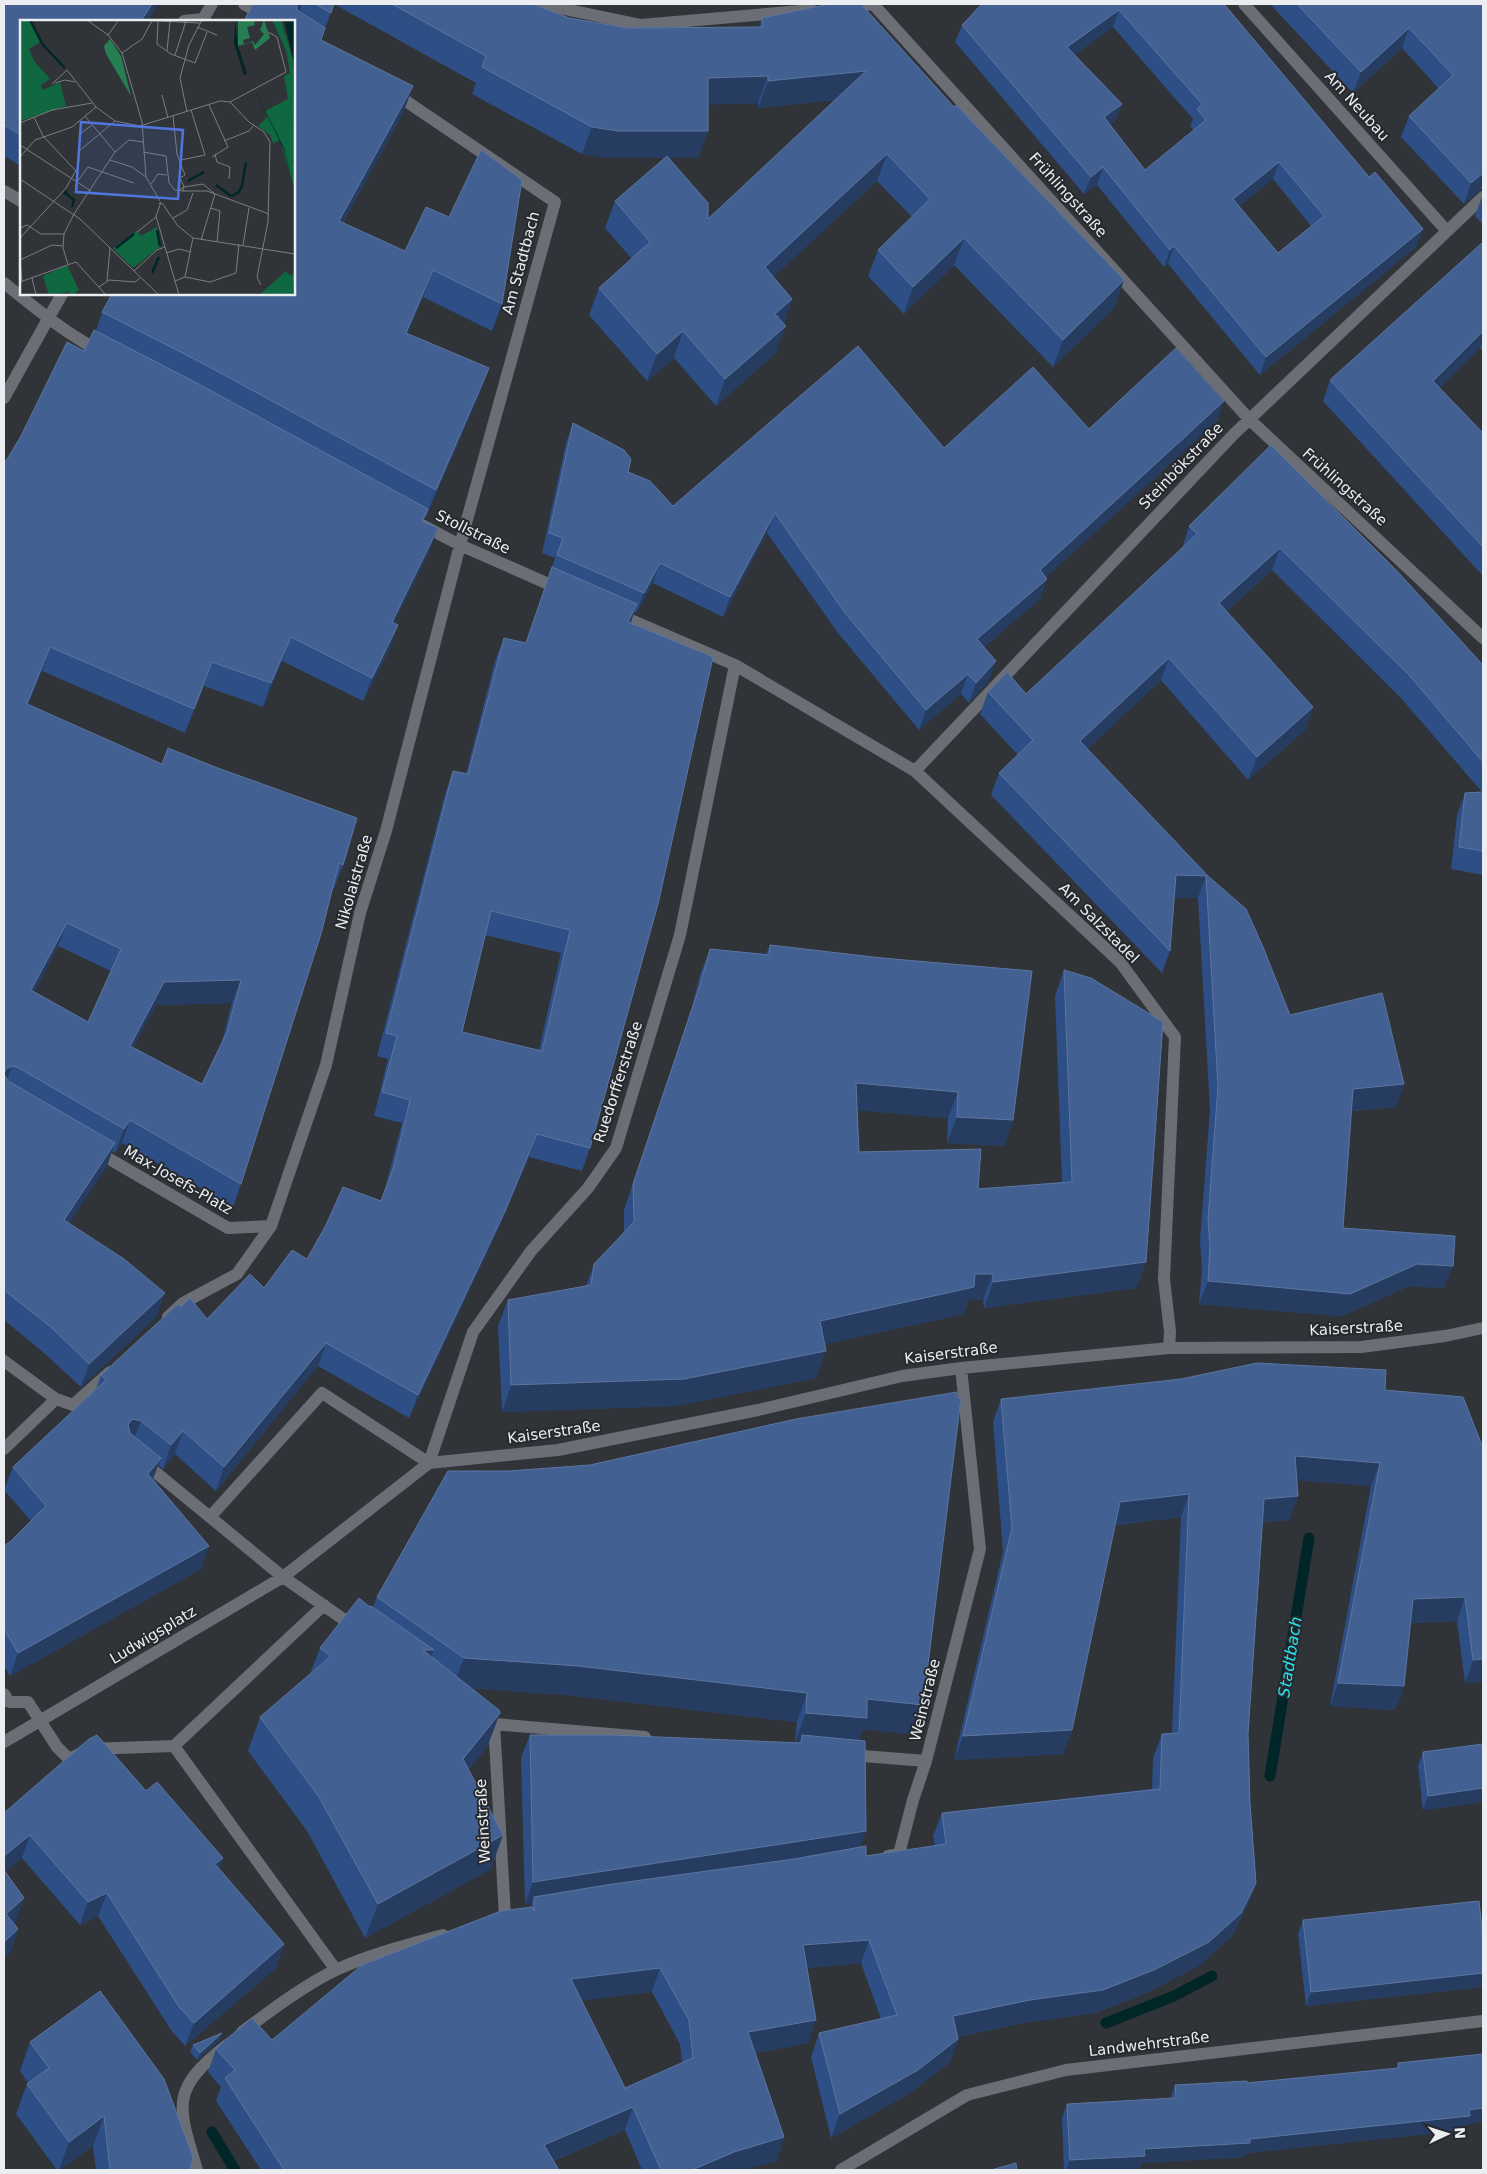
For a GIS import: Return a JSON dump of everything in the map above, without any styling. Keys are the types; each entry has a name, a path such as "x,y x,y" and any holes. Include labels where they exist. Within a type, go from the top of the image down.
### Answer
{"street":[{"path":"202,20 212,4"},
{"path":"244,4 271,20"},
{"name":"Frühlingstraße","path":"540,4 640,25 874,4 1250,420 1483,638"},
{"name":"Am Neubau","path":"1244,4 1446,230"},
{"name":"Am Stadtbach","path":"384,87 409,102 555,202 460,545"},
{"path":"4,191 20,200"},
{"name":"Steinbökstraße","path":"915,771 1250,420 1446,230 1483,197"},
{"path":"4,282 49,320 78,340 112,357"},
{"path":"4,398 62,295"},
{"name":"Stollstraße","path":"407,516 460,545 571,594"},
{"name":"Nikolaistraße","path":"271,1226 326,1065 360,913 386,832 460,545"},
{"path":"607,610 735,665"},
{"name":"Am Salzstadel","path":"735,665 915,771 1120,962 1176,1037 1164,1279 1170,1332 1169,1348"},
{"name":"Ruedorfferstraße","path":"430,1463 473,1332 530,1251 588,1188 616,1148 680,935 735,665"},
{"name":"Max-Josefs-Platz","path":"80,1142 228,1228 271,1226"},
{"path":"162,1323 183,1304 237,1274 271,1226"},
{"name":"Kaiserstraße","path":"430,1463 558,1450 758,1410 902,1376 961,1368 1169,1348 1362,1347 1444,1336 1483,1328"},
{"path":"4,1361 56,1399 72,1405 121,1361"},
{"name":"Weinstraße","path":"837,1754 926,1761 980,1549 961,1368"},
{"path":"210,1517 322,1393 430,1463"},
{"path":"4,1449 56,1399"},
{"path":"135,1456 283,1577 369,1637"},
{"name":"Ludwigsplatz","path":"4,1742 283,1577 430,1463"},
{"path":"4,1694 9,1702 28,1702 39,1722 69,1760 89,1749 174,1746 324,1605"},
{"path":"470,1707 494,1724 661,1738"},
{"name":"Weinstraße","path":"494,1724 505,1916"},
{"path":"174,1746 336,1970"},
{"path":"880,1857 899,1854 913,1800 926,1761"},
{"path":"197,2170 182,2120 182,2104 191,2078 210,2058 265,2015 336,1970 369,1957 451,1932"},
{"name":"Landwehrstraße","path":"841,2170 967,2095 1066,2070 1483,2021"}],"building":[{"path":"4,4 152,4 142,20 20,20 20,134 4,125"},
{"path":"253,4 297,4 297,10 325,28 321,40 413,86 339,221 405,251 426,207 449,217 481,150 522,180 502,304 433,270 406,333 489,368 436,490 202,363 102,312 111,295 295,295 295,20 245,20"},
{"path":"315,4 334,4 331,13"},
{"path":"392,4 533,4 569,18 628,28 763,27 762,18 829,4 861,4 954,107 956,105 1124,280 1063,340 964,238 913,287 878,250 930,199 887,154 765,267 792,299 775,314 786,326 725,379 683,331 657,354 599,288 650,242 615,201 667,156 708,203 708,219 866,71 768,81 768,76 708,78 708,131 618,131 592,127 482,67 486,56"},
{"path":"982,4 1224,4 1369,177 1375,172 1423,229 1266,357 1174,246 1170,250 1103,167 1091,177 962,25","holes":["1119,10 1202,104 1197,109 1206,120 1145,170 1104,117 1122,104 1067,47","1279,162 1324,216 1278,253 1233,199"]},
{"path":"1297,4 1483,4 1483,173 1471,183 1409,116 1453,75 1409,28 1361,72"},
{"path":"1483,242 1483,331 1433,381 1483,433 1483,547 1330,380"},
{"path":"94,330 193,381 428,509 422,521 438,528 392,622 398,625 372,678 291,637 271,683 212,662 194,709 50,647 27,704 162,764 168,748 357,818 343,865 339,863 321,934 241,1184 130,1120 124,1129 17,1067 12,1066 6,1069 4,1074 4,464 21,436 67,342 84,351","holes":["67,923 121,949 88,1022 31,990","241,980 227,1032 202,1084 130,1046 164,982"]},
{"path":"858,346 944,448 1033,367 1089,429 1176,348 1224,401 1040,570 1047,579 977,639 996,661 976,683 968,674 926,710 845,613 775,513 730,597 660,563 644,593 557,555 563,538 549,533 573,423 624,450 631,459 628,472 650,481 673,506"},
{"path":"1271,445 1397,571 1483,665 1483,762 1409,675 1280,548 1219,603 1313,707 1257,757 1169,658 1080,741 1208,876 1246,909 1290,1015 1382,993 1404,1084 1353,1089 1343,1228 1455,1236 1453,1266 1417,1264 1350,1294 1208,1281 1210,1247 1208,1219 1218,1087 1206,876 1176,875 1170,951 999,773 1033,740 988,692 1007,672 1026,694 1197,534 1189,526"},
{"path":"552,567 637,604 628,622 713,657 658,904 590,1148 537,1134 506,1209 418,1395 326,1343 224,1467 183,1431 171,1445 141,1421 132,1419 128,1425 130,1433 161,1458 148,1474 209,1546 18,1653 4,1629 4,1546 46,1506 13,1467 106,1380 101,1375 178,1304 181,1307 190,1298 207,1319 250,1274 264,1288 292,1250 307,1259 326,1225 343,1187 381,1201 394,1166 410,1100 382,1092 397,1036 386,1033 453,771 468,774 504,638 526,643","holes":["491,911 570,930 542,1051 462,1032"]},
{"path":"1483,792 1483,851 1459,847 1465,793"},
{"path":"770,945 882,958 1032,971 1013,1120 957,1117 958,1092 856,1083 859,1152 981,1149 978,1189 1072,1182 1064,970 1091,978 1163,1022 1146,1262 993,1282 993,1274 975,1274 974,1287 820,1321 826,1351 684,1379 511,1385 508,1300 591,1285 594,1264 634,1222 633,1184 700,985 710,949 769,955"},
{"path":"4,1074 8,1081 115,1143 64,1220 124,1259 165,1293 89,1364 52,1328 4,1290"},
{"path":"1257,1363 1386,1370 1385,1390 1463,1397 1483,1448 1483,1659 1473,1660 1465,1597 1413,1599 1404,1686 1338,1683 1380,1463 1295,1456 1298,1496 1264,1499 1248,1734 1250,1803 1256,1883 1241,1913 1209,1942 1156,1969 1103,1990 1030,2000 953,2016 958,2039 918,2070 840,2114 819,2033 897,2015 869,1940 803,1945 816,2020 748,2032 784,2137 734,2152 692,2170 661,2170 633,2107 544,2145 559,2170 284,2170 225,2078 235,2070 216,2049 252,2018 272,2040 362,1965 501,1911 532,1907 534,1911 534,1897 794,1859 866,1846 866,1856 946,1844 942,1813 1160,1789 1162,1734 1179,1733 1189,1494 1120,1502 1072,1730 963,1736 1012,1528 1001,1399 1181,1379","holes":["660,1968 689,2020 693,2058 625,2088 571,1979"]},
{"path":"957,1392 957,1398 961,1398 923,1705 867,1699 867,1718 806,1713 807,1693 578,1666 464,1658 377,1597 448,1471 508,1471 590,1465 796,1419"},
{"path":"359,1598 434,1650 423,1650 499,1710 500,1713 463,1759 503,1835 378,1904 319,1797 260,1717 331,1656 320,1648"},
{"path":"97,1735 146,1791 157,1782 223,1858 215,1864 284,1944 194,2023 179,2007 107,1893 88,1902 30,1835 4,1856 4,1813 89,1739"},
{"path":"530,1735 611,1735 801,1743 802,1735 865,1741 866,1831 533,1882"},
{"path":"1483,1744 1483,1788 1428,1796 1423,1752"},
{"path":"4,1870 24,1898 6,1914 18,1929 4,1942"},
{"path":"1479,1901 1483,1937 1483,1973 1311,1992 1303,1920"},
{"path":"100,1991 164,2079 193,2157 190,2170 110,2170 104,2116 69,2142 27,2084 49,2068 30,2042"},
{"path":"222,2033 200,2053 193,2045"},
{"path":"1483,2054 1483,2108 1469,2110 1470,2116 1250,2139 1250,2143 1144,2149 1145,2156 1070,2160 1067,2104 1176,2098 1175,2085 1247,2081 1247,2083 1399,2068 1398,2063"},
{"path":"1016,2163 1017,2170 991,2170"}],"waterway":[{"name":"Stadtbach","path":"1270,1776 1309,1538"},
{"name":"Stadtbach","path":"1106,2023 1174,1996 1212,1976"},
{"path":"212,2132 235,2170"}]}
